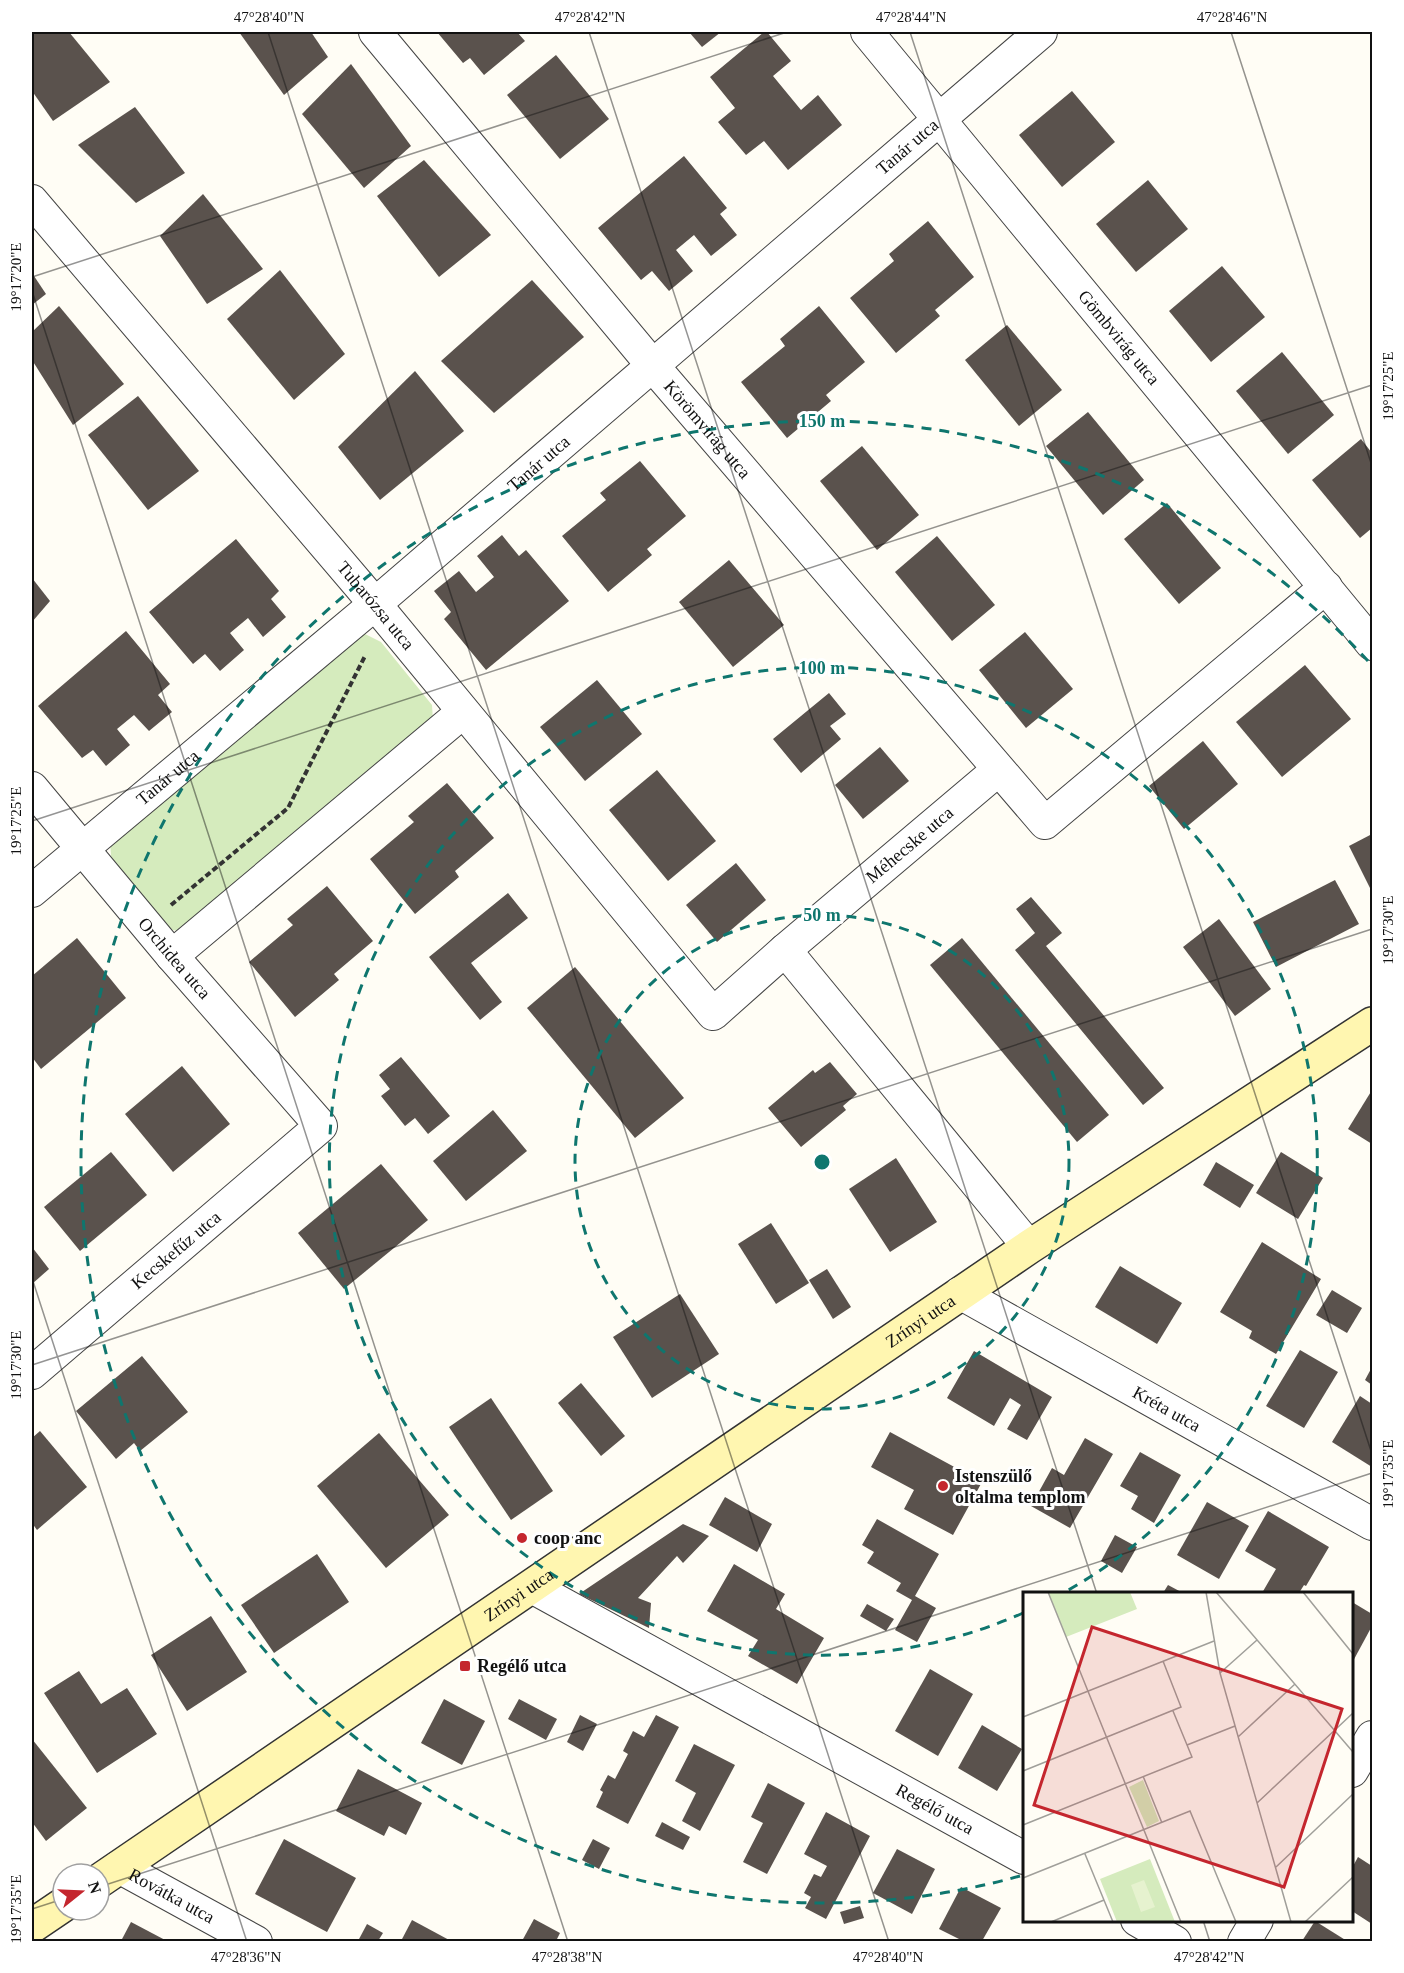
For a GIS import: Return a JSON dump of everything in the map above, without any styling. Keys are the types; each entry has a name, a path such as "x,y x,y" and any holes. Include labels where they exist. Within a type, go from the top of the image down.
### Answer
{"main road":[{"name":"Zrínyi utca","path":"111,1873 960,1293 1372,1024"},
{"path":"32,1926 51,1913"}],"street":[{"name":"Körömvirág utca","path":"375,32 653,366 998,770 1046,823 1326,587"},
{"name":"Gömbvirág utca","path":"867,32 1372,644"},
{"name":"Tanár utca","path":"32,891 375,604 939,117 1041,32"},
{"name":"Tubarózsa utca","path":"32,201 375,604 713,1014"},
{"path":"172,956 463,712"},
{"name":"Méhecske utca","path":"713,1014 998,770"},
{"name":"Orchidea utca","path":"32,788 172,956 321,1126"},
{"path":"785,950 1029,1247"},
{"name":"Kecskefűz utca","path":"32,1373 321,1126"},
{"name":"Kréta utca","path":"960,1293 1372,1524"},
{"name":"Regélő utca","path":"532,1587 1023,1857"},
{"path":"1353,1769 1372,1737"},
{"name":"Rovátka utca","path":"111,1875 255,1941"},
{"path":"1141,1922 1175,1941"},
{"path":"1244,1941 1256,1922"}],"path":[{"path":"146,925 288,808 374,638 375,604"}],"green space":[{"path":"363,633 381,642 432,705 433,722 178,931 168,929 116,865 111,856 110,841"}],"building":[{"path":"36,32 69,32 110,82 53,121 32,91 32,36"},
{"path":"239,32 311,32 328,57 284,95"},
{"path":"437,32 517,32 525,41 484,75 470,58 463,63"},
{"path":"689,32 721,32 702,47"},
{"path":"764,32 767,32 791,61 773,76 801,110 818,95 842,125 788,170 764,141 746,155 718,122 735,108 710,77"},
{"path":"556,55 609,119 560,159 507,95"},
{"path":"351,64 411,146 364,188 302,114"},
{"path":"1072,91 1115,142 1062,187 1019,135"},
{"path":"135,107 185,173 136,203 78,145"},
{"path":"684,156 727,208 720,214 737,235 711,256 694,235 676,250 693,271 669,291 652,271 641,280 598,228"},
{"path":"424,160 491,235 439,277 377,196"},
{"path":"1148,180 1188,229 1136,272 1096,224"},
{"path":"203,194 263,269 207,304 160,236"},
{"path":"928,221 974,277 935,310 940,316 896,353 850,298 894,261 889,254"},
{"path":"1222,266 1265,317 1211,362 1169,311"},
{"path":"280,270 345,354 294,400 227,319"},
{"path":"32,273 46,294 32,305"},
{"path":"532,280 584,337 494,413 441,361"},
{"path":"59,306 124,384 73,425 32,360 32,332"},
{"path":"819,306 865,362 826,395 831,401 787,438 741,382 785,346 780,339"},
{"path":"1007,325 1062,390 1019,426 965,360"},
{"path":"1282,352 1334,415 1288,454 1236,391"},
{"path":"415,371 464,431 380,500 338,447"},
{"path":"138,396 199,471 148,510 88,435"},
{"path":"1088,412 1144,480 1103,515 1046,446"},
{"path":"1361,439 1372,453 1372,528 1360,538 1312,480"},
{"path":"862,446 919,515 877,550 820,481"},
{"path":"640,461 686,516 647,549 652,555 608,592 562,536 606,500 600,493"},
{"path":"1167,503 1221,568 1179,604 1124,539"},
{"path":"502,535 519,556 526,550 569,601 486,670 444,619 451,612 434,591 459,571 476,592 494,577 477,556"},
{"path":"937,536 995,605 952,641 895,572"},
{"path":"236,539 279,591 271,599 286,617 263,637 248,618 230,633 244,650 220,671 205,654 193,664 149,612"},
{"path":"729,560 784,625 733,667 679,602"},
{"path":"32,578 50,601 32,622"},
{"path":"126,631 170,684 158,695 172,712 149,731 134,715 117,729 130,745 106,766 93,750 82,758 38,706"},
{"path":"1025,632 1073,689 1026,728 979,670"},
{"path":"1305,665 1351,719 1282,777 1236,722"},
{"path":"597,680 642,734 585,781 540,727"},
{"path":"829,693 846,714 830,726 841,739 801,773 773,739"},
{"path":"1203,741 1238,784 1184,829 1149,786"},
{"path":"880,747 909,781 863,819 835,785"},
{"path":"657,770 716,841 668,881 609,810"},
{"path":"447,783 494,838 455,871 459,877 415,914 370,859 414,822 408,816"},
{"path":"1372,834 1372,892 1349,846"},
{"path":"736,863 766,900 717,942 686,905"},
{"path":"1335,880 1359,924 1276,967 1253,922"},
{"path":"327,886 373,941 334,974 339,980 295,1017 249,962 293,925 287,919"},
{"path":"508,893 528,918 471,963 502,1002 480,1020 429,957"},
{"path":"1031,897 1062,933 1046,946 1164,1088 1143,1105 1015,950 1035,933 1016,909"},
{"path":"1219,919 1271,989 1235,1016 1183,947"},
{"path":"77,938 126,998 41,1069 32,1057 32,976"},
{"path":"962,938 1109,1115 1077,1142 930,965"},
{"path":"575,967 684,1098 635,1138 527,1008"},
{"path":"401,1057 450,1116 428,1134 415,1118 405,1126 381,1096 390,1089 379,1075"},
{"path":"830,1062 857,1094 843,1106 846,1110 801,1147 768,1108 813,1070 815,1073"},
{"path":"182,1066 230,1124 173,1172 125,1114"},
{"path":"1372,1090 1372,1144 1348,1129"},
{"path":"493,1110 527,1151 466,1201 433,1161"},
{"path":"111,1152 147,1195 80,1251 44,1207"},
{"path":"1281,1152 1323,1178 1298,1219 1256,1193"},
{"path":"896,1158 937,1222 890,1252 849,1189"},
{"path":"1216,1162 1254,1185 1240,1208 1203,1185"},
{"path":"381,1164 428,1220 344,1289 298,1233"},
{"path":"771,1223 809,1283 776,1304 738,1244"},
{"path":"1262,1242 1321,1279 1276,1354 1249,1338 1252,1331 1220,1312"},
{"path":"32,1247 49,1269 32,1284"},
{"path":"1120,1266 1182,1303 1157,1344 1095,1307"},
{"path":"827,1269 851,1307 833,1319 809,1280"},
{"path":"1332,1290 1362,1308 1347,1333 1316,1315"},
{"path":"680,1294 719,1354 652,1398 613,1337"},
{"path":"1300,1350 1338,1372 1304,1428 1266,1406"},
{"path":"974,1351 1052,1397 1027,1440 1007,1429 1021,1405 1010,1398 994,1426 947,1398"},
{"path":"142,1356 188,1412 140,1451 134,1443 116,1459 76,1411"},
{"path":"1372,1367 1372,1385 1365,1380"},
{"path":"581,1383 625,1436 601,1456 558,1403"},
{"path":"1360,1396 1372,1404 1372,1467 1332,1442"},
{"path":"491,1398 553,1491 511,1520 449,1427"},
{"path":"40,1431 87,1487 37,1530 32,1523 32,1438"},
{"name":"Istenszülő oltalma templom","path":"890,1432 982,1482 953,1535 904,1509 914,1490 871,1467"},
{"path":"379,1433 449,1515 386,1568 317,1486"},
{"path":"1085,1438 1113,1454 1070,1528 1031,1506 1052,1468 1064,1475"},
{"path":"1140,1452 1181,1475 1154,1523 1131,1509 1138,1496 1120,1486"},
{"path":"725,1497 772,1524 757,1552 709,1525"},
{"path":"1207,1502 1249,1526 1219,1579 1177,1555"},
{"path":"1268,1511 1329,1547 1306,1586 1304,1585 1300,1592 1263,1592 1276,1569 1245,1551"},
{"path":"877,1519 939,1554 915,1596 936,1608 917,1642 895,1630 912,1600 896,1591 901,1583 867,1563 874,1552 862,1545"},
{"path":"683,1524 709,1536 683,1563 677,1556 638,1598 651,1603 649,1628 579,1594"},
{"path":"1115,1535 1137,1547 1122,1573 1101,1561"},
{"path":"317,1554 349,1602 274,1653 241,1605"},
{"path":"734,1564 785,1594 776,1609 824,1638 797,1684 748,1656 758,1640 707,1611"},
{"path":"1168,1585 1181,1592 1164,1592"},
{"path":"1353,1603 1372,1614 1372,1626 1353,1661"},
{"path":"867,1604 894,1619 886,1631 860,1616"},
{"path":"211,1616 247,1672 187,1711 151,1655"},
{"path":"930,1669 973,1694 938,1756 895,1731"},
{"path":"79,1671 101,1704 127,1688 157,1734 97,1773 44,1693"},
{"path":"444,1699 485,1721 462,1765 421,1743"},
{"path":"519,1699 557,1719 546,1740 508,1719"},
{"path":"580,1715 597,1724 583,1751 567,1742"},
{"path":"656,1715 679,1727 628,1824 596,1807 603,1792 600,1790 608,1775 615,1779 628,1754 623,1751 633,1731 644,1737"},
{"path":"982,1725 1022,1749 997,1791 958,1768"},
{"path":"32,1739 87,1808 46,1841 32,1822"},
{"path":"694,1744 735,1765 700,1831 682,1821 696,1793 675,1781"},
{"path":"358,1769 422,1803 406,1835 389,1826 384,1836 336,1811"},
{"path":"768,1783 805,1803 767,1874 743,1862 763,1823 751,1817"},
{"path":"826,1812 870,1836 826,1919 805,1908 811,1897 804,1893 814,1874 821,1877 827,1866 804,1854"},
{"path":"662,1822 690,1837 683,1850 655,1836"},
{"path":"284,1839 356,1878 327,1932 255,1894"},
{"path":"593,1839 610,1848 599,1869 582,1860"},
{"path":"897,1849 935,1869 912,1914 873,1893"},
{"path":"1358,1857 1372,1866 1372,1924 1353,1912 1353,1866"},
{"path":"961,1887 1001,1908 982,1941 963,1941 939,1929"},
{"path":"860,1906 864,1918 844,1924 840,1912"},
{"path":"534,1919 560,1933 556,1941 522,1941"},
{"path":"412,1920 451,1941 401,1941"},
{"path":"131,1922 167,1941 121,1941"},
{"path":"1317,1922 1347,1941 1302,1941"},
{"path":"367,1924 383,1933 378,1941 358,1941"}],"place":[{"name":"Istenszülő oltalma templom","path":"943,1486"},
{"name":"coop anc","path":"522,1538"},
{"name":"Regélő utca","path":"465,1666"}]}
